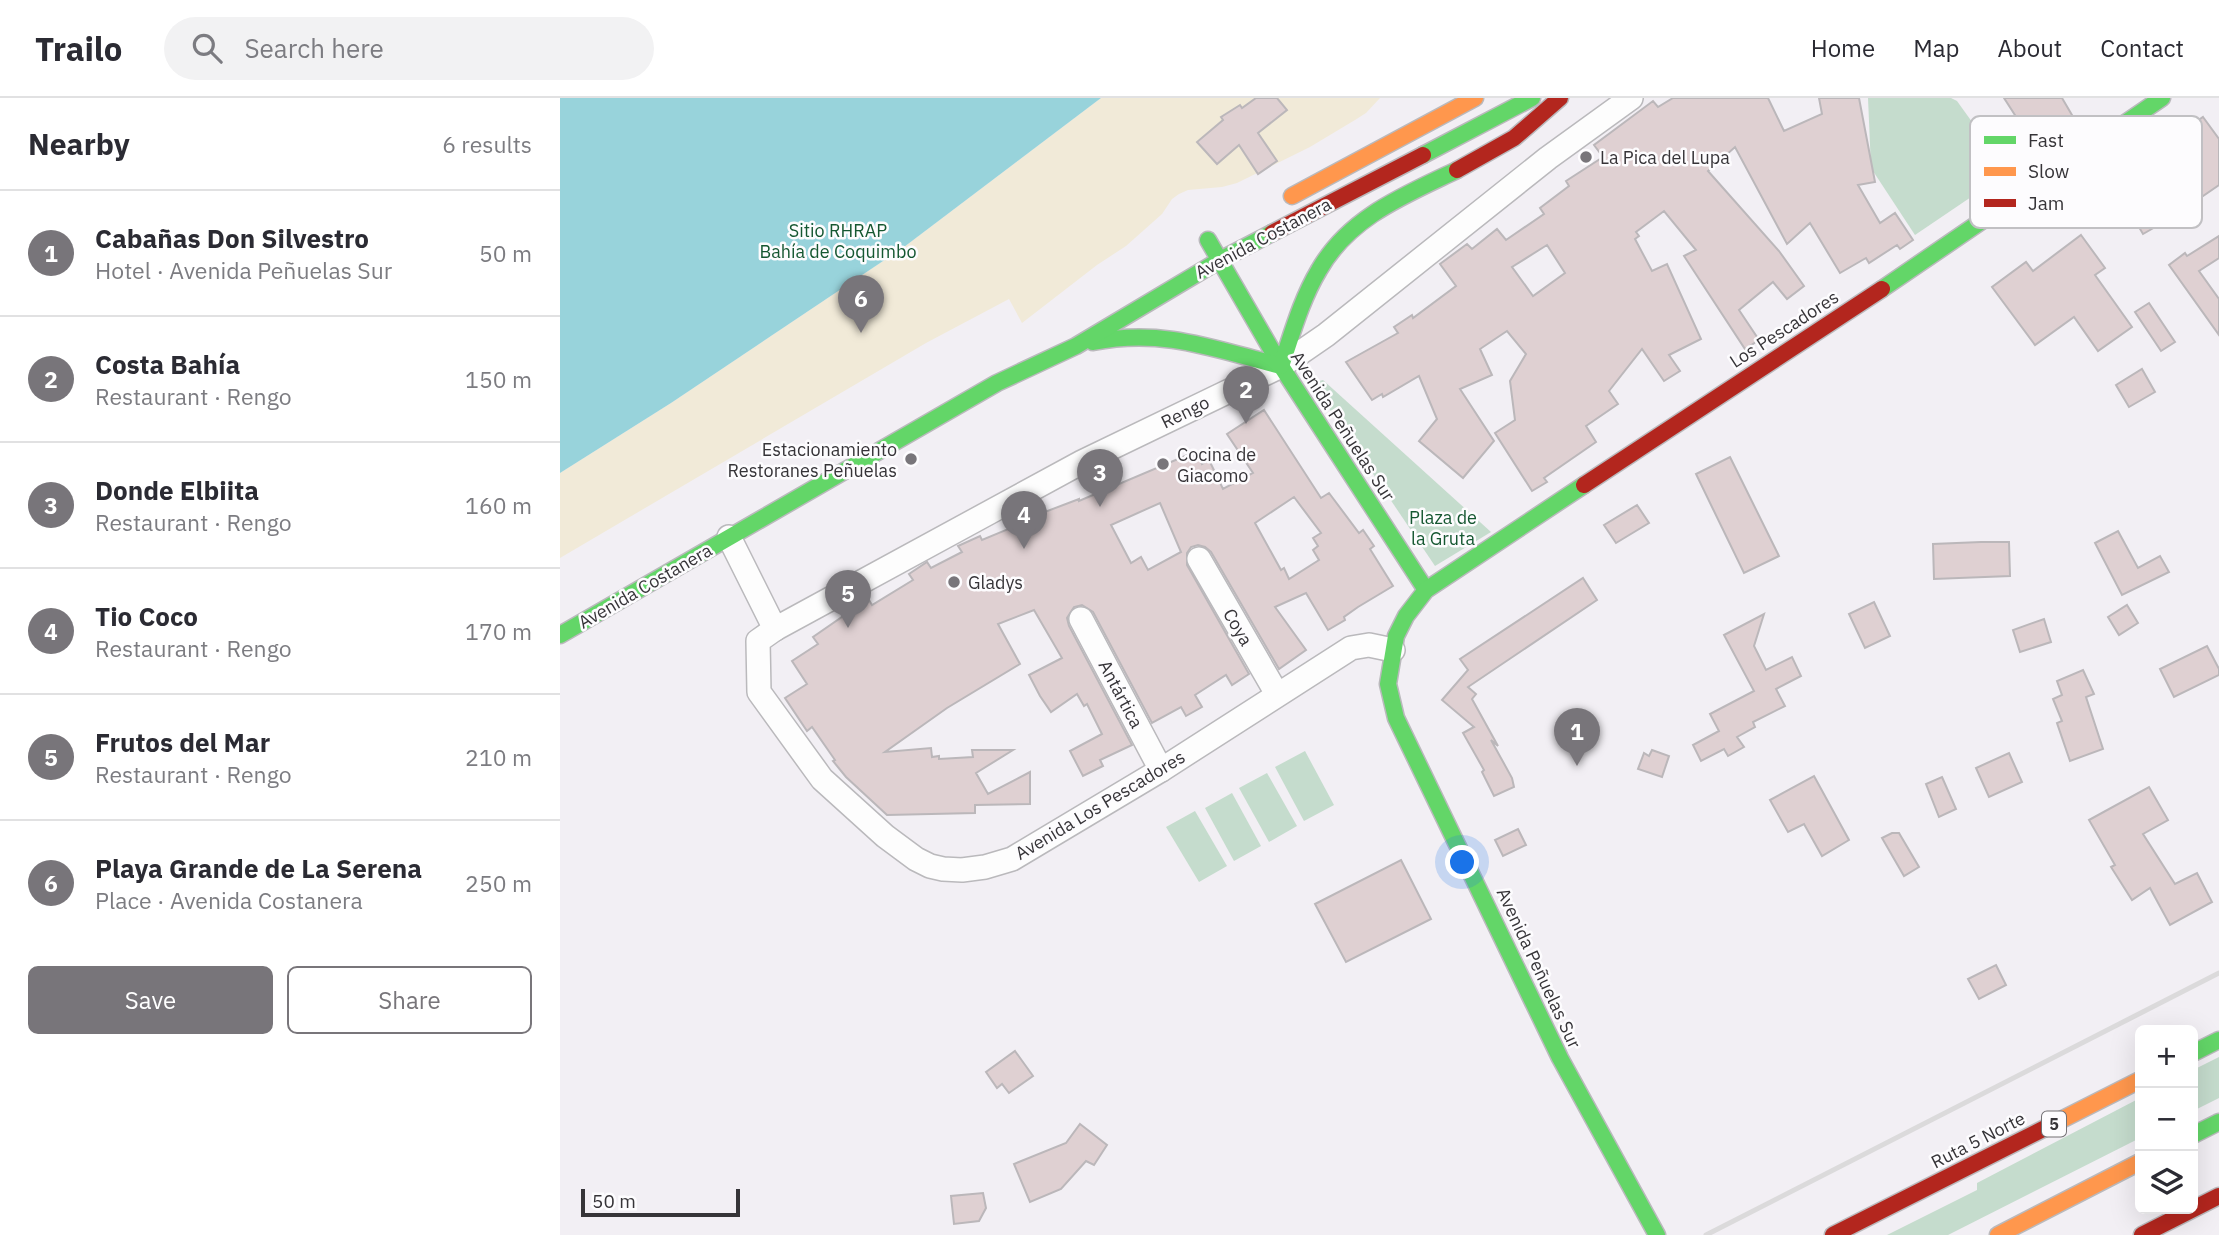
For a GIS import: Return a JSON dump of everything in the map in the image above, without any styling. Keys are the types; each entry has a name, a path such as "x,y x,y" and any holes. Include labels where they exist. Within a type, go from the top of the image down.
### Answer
{"main road":[{"name":"Avenida Costanera","path":"1281,202 1475,98"},
{"name":"Avenida Costanera","path":"560,635 997,383 1076,346 1220,260 1532,98"},
{"path":"1076,346 1121,337 1167,337 1188,340 1281,366 1317,271 1345,235 1379,208 1496,149 1535,121 1560,98"},
{"name":"Los Pescadores","path":"2136,116 2162,98"},
{"name":"Los Pescadores","path":"1426,590 1973,228"},
{"name":"Avenida Costanera","path":"1202,244 1225,231"},
{"name":"Avenida Peñuelas Sur","path":"1202,244 1220,260 1281,366 1426,590 1406,616 1396,636 1390,665 1390,695 1405,739 1479,886 1560,1058 1657,1235"},
{"name":"Avenida Costanera","path":"997,383 1046,343"},
{"path":"2198,1050 2219,1040"},
{"name":"Ruta 5 Norte","path":"1833,1235 2135,1083"},
{"path":"2198,1132 2219,1122"},
{"path":"1998,1235 2135,1165"},
{"path":"2142,1235 2219,1196"}],"street":[{"name":"Rengo","path":"775,629 1082,462 1281,366 1326,335 1548,158 1631,98"},
{"name":"Avenida Costanera","path":"729,537 775,629"},
{"name":"Coya","path":"1199,559 1278,694"},
{"name":"Antártica","path":"1081,619 1161,770"},
{"name":"Avenida Los Pescadores","path":"775,629 758,641 759,692 822,779 894,843 930,866 962,870 1012,859 1161,770 1351,648 1369,645 1393,650"}],"green space":[{"path":"1868,98 1951,98 1957,101 1970,119 1970,198 1915,235 1871,168"},
{"name":"Plaza de la Gruta","path":"1323,380 1491,532 1435,566 1312,383"},
{"path":"1305,751 1334,805 1304,821 1275,767"},
{"path":"1267,773 1297,826 1269,842 1239,788"},
{"path":"1232,793 1261,846 1234,861 1205,808"},
{"path":"1195,811 1227,866 1199,882 1166,827"},
{"path":"2219,1057 2219,1098 2198,1108 2198,1088 2198,1068"},
{"path":"2135,1101 2135,1141 1948,1235 1887,1235 1977,1190 1977,1183"}],"sand":[{"path":"1101,98 1380,98 1366,113 1310,147 1237,183 1188,190 1179,194 1162,214 1126,246 1022,323 1009,299 926,343 560,558 560,473 671,403 904,247"}],"water":[{"path":"560,98 1101,98 904,247 671,403 560,473"}],"building":[{"path":"1256,98 1277,98 1287,110 1258,133 1277,161 1258,174 1239,145 1217,164 1197,142 1223,120 1221,117 1240,105 1242,108"},
{"path":"1673,98 1768,98 1784,131 1822,114 1819,98 1859,98 1875,182 1858,185 1880,223 1895,213 1913,240 1900,249 1897,245 1869,263 1866,258 1840,273 1810,223 1787,244 1735,147 1708,171 1779,251 1804,286 1787,299 1773,282 1739,310 1759,340 1745,349 1684,256 1696,250 1664,211 1636,232 1639,236 1635,239 1652,271 1667,264 1701,339 1669,355 1680,371 1664,381 1642,349 1609,391 1618,404 1586,426 1596,442 1544,478 1547,482 1532,491 1495,433 1515,420 1510,381 1526,354 1507,331 1480,349 1492,375 1460,389 1494,441 1463,478 1419,441 1437,419 1419,376 1383,397 1382,394 1372,400 1346,362 1398,333 1394,327 1412,315 1413,318 1456,286 1440,264 1467,244 1472,249 1497,229 1506,240 1544,214 1540,208 1569,186 1566,181 1603,157 1594,145 1653,101 1658,107","holes":["1547,245 1565,273 1533,296 1512,267"]},
{"path":"2004,98 2062,98 2073,116 2016,116"},
{"path":"2202,118 2219,139 2219,185 2202,197"},
{"path":"2139,228 2154,228 2143,234"},
{"path":"2081,235 2105,268 2095,275 2132,327 2098,351 2074,317 2035,345 1992,287 2026,262 2033,271"},
{"path":"2219,236 2219,258 2199,271 2219,299 2219,335 2169,265 2185,253 2187,256"},
{"path":"2149,303 2175,342 2161,351 2135,312"},
{"path":"2142,369 2155,392 2129,407 2116,385"},
{"path":"1264,410 1321,498 1329,493 1359,533 1363,530 1374,546 1370,549 1393,586 1358,607 1344,617 1345,620 1328,630 1306,593 1275,607 1306,650 1279,669 1211,552 1198,545 1191,547 1187,553 1187,565 1249,674 1232,685 1226,675 1195,695 1202,707 1186,716 1181,707 1152,723 1093,612 1082,605 1074,607 1067,618 1069,626 1132,745 1100,760 1103,766 1083,776 1070,751 1102,734 1087,704 1084,706 1077,694 1051,712 1040,696 1029,675 1062,658 1034,610 998,624 1020,664 947,708 885,752 931,748 932,757 939,756 939,759 973,757 972,750 1013,750 976,773 988,794 1030,772 1030,804 975,805 975,813 887,815 846,777 812,727 807,731 785,698 807,684 792,661 818,644 813,637 849,612 845,607 866,595 872,605 913,580 909,574 927,562 931,568 962,552 958,546 980,536 982,540 1030,520 1029,518 1079,501 1192,453 1202,464 1209,460 1223,489 1253,473 1227,434","holes":["1294,497 1321,533 1313,538 1318,546 1313,550 1319,560 1289,579 1284,568 1281,570 1255,523","1160,503 1181,552 1148,570 1141,557 1131,563 1111,525"]},
{"path":"1730,457 1779,556 1744,573 1696,474"},
{"path":"1637,505 1649,523 1616,543 1604,525"},
{"path":"2118,531 2138,568 2160,556 2169,572 2122,595 2095,543"},
{"path":"2009,542 2010,576 1934,579 1933,544"},
{"path":"1583,578 1597,600 1468,687 1476,694 1472,699 1512,778 1514,787 1494,796 1482,772 1484,770 1463,733 1474,727 1442,700 1468,670 1460,659"},
{"path":"1874,602 1890,636 1865,648 1849,614"},
{"path":"2127,605 2138,623 2119,635 2108,617"},
{"path":"1764,614 1754,646 1766,670 1792,657 1801,676 1776,689 1785,706 1753,722 1755,727 1737,737 1744,747 1728,756 1724,749 1701,761 1693,745 1719,731 1710,714 1754,691 1724,635"},
{"path":"2044,619 2051,642 2020,652 2013,630"},
{"path":"2207,646 2219,669 2219,675 2174,697 2160,669"},
{"path":"2083,670 2094,694 2086,697 2103,749 2070,761 2057,723 2062,721 2053,699 2062,695 2057,681"},
{"path":"1652,750 1669,756 1662,777 1638,769 1644,753 1649,756"},
{"path":"2009,753 2022,782 1989,797 1976,768"},
{"path":"1814,776 1849,840 1822,856 1804,824 1788,832 1770,800"},
{"path":"1942,777 1956,809 1939,817 1926,784"},
{"path":"2149,787 2168,820 2143,834 2175,884 2197,873 2212,902 2170,925 2150,888 2132,900 2111,867 2115,865 2089,820"},
{"path":"1518,829 1526,845 1503,856 1495,840"},
{"path":"1899,833 1919,867 1904,876 1882,838"},
{"path":"1401,860 1431,919 1346,962 1315,904"},
{"path":"1996,965 2006,985 1979,999 1968,979"},
{"path":"1015,1051 1033,1076 1009,1093 1002,1084 997,1088 986,1072"},
{"path":"1080,1124 1107,1145 1094,1165 1086,1161 1061,1189 1030,1202 1014,1164 1066,1143"},
{"path":"983,1193 986,1208 979,1221 954,1224 951,1196"}],"railway":[{"path":"1706,1235 2219,973"}],"traffic: fast":[{"path":"1423,155 1532,98"},
{"path":"2136,116 2162,98"},
{"path":"1093,342 1142,337 1166,339 1211,347 1281,366 1307,293 1331,252 1362,222 1380,210 1457,170"},
{"path":"1882,289 1971,228"},
{"path":"560,635 997,383 1076,346 1220,260 1272,233"},
{"path":"1208,240 1281,366 1426,590"},
{"path":"1584,485 1426,590 1406,616 1396,636 1388,684 1396,718 1560,1058 1657,1235"},
{"path":"2198,1050 2219,1040"},
{"path":"2198,1132 2219,1122"}],"traffic: slow":[{"path":"1292,196 1475,98"},
{"path":"2057,1122 2135,1083"},
{"path":"1998,1235 2135,1165"}],"traffic: jam":[{"path":"1457,170 1514,138 1560,98"},
{"path":"1272,233 1423,155"},
{"path":"1584,485 1882,289"},
{"path":"1833,1235 2057,1122"},
{"path":"2142,1235 2219,1196"}],"place":[{"name":"La Pica del Lupa","path":"1586,157"},
{"name":"Playa Grande de La Serena","path":"861,333"},
{"name":"Costa Bahía","path":"1246,424"},
{"name":"Estacionamiento Restoranes Peñuelas","path":"911,459"},
{"name":"Cocina de Giacomo","path":"1163,464"},
{"name":"Donde Elbiita","path":"1100,507"},
{"name":"Tio Coco","path":"1024,549"},
{"name":"Gladys","path":"954,582"},
{"name":"Frutos del Mar","path":"848,628"},
{"name":"Cabañas Don Silvestro","path":"1577,766"}],"park label":[{"name":"Sitio RHRAP Bahía de Coquimbo","path":"838,240"}]}
